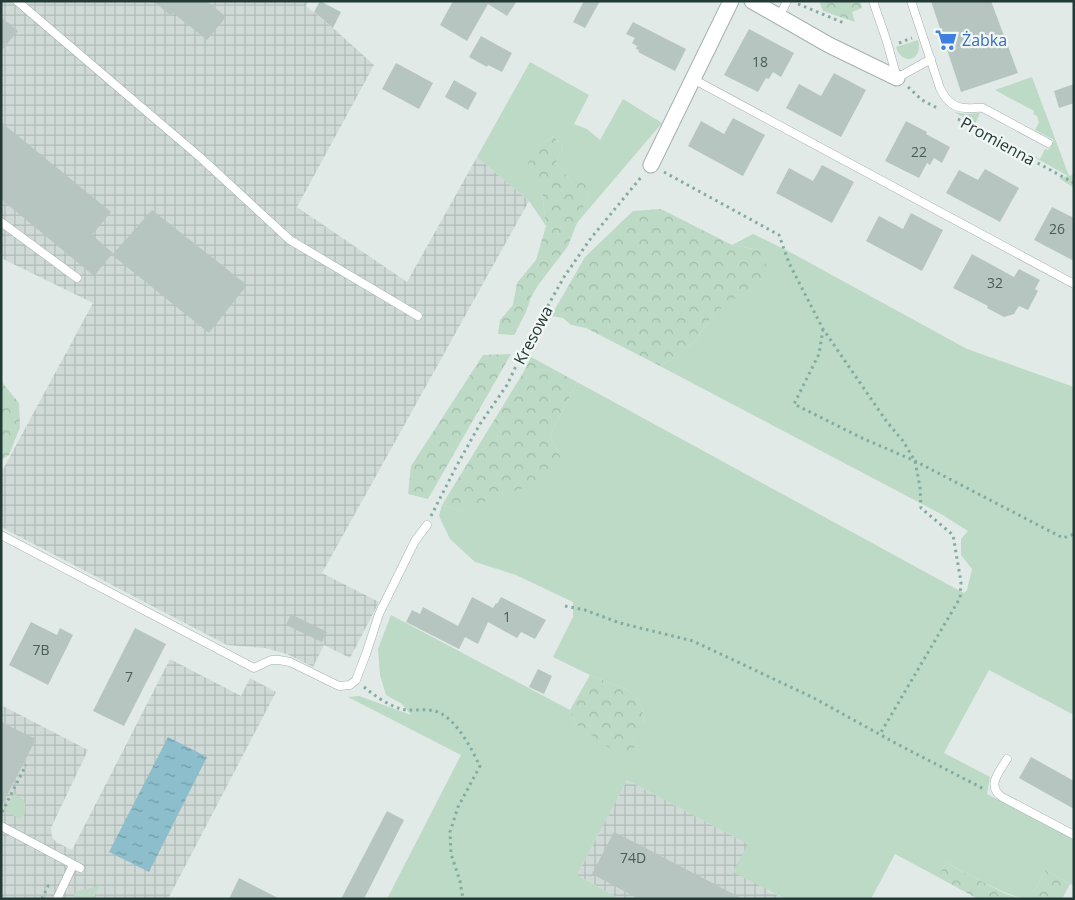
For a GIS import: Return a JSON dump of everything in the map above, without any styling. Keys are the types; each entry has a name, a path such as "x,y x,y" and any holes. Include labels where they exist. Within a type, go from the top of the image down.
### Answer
{"street":[{"path":"651,165 731,1"},
{"path":"752,1 829,45 897,78"}],"lane":[{"path":"17,1 201,158 290,240 418,316"},
{"path":"873,1 897,78 931,59"},
{"path":"911,1 940,88 951,104 961,108 983,108 1048,143"},
{"path":"779,18 791,2"},
{"path":"693,79 1074,284"},
{"path":"1,222 78,278"},
{"path":"1,535 254,668 271,660 290,662 339,686 350,685 356,680 379,614 415,541 427,525"},
{"path":"1007,759 994,783 996,793 1074,835"},
{"path":"1,826 77,867 57,899"}],"path":[{"path":"791,2 844,23"},
{"name":"Promienna","path":"922,100 947,114"},
{"name":"Promienna","path":"956,118 1074,182"},
{"path":"651,165 779,236 789,262 823,329 887,422 903,441 915,461 920,487 921,508 953,535 961,582 960,598 880,734"},
{"name":"Kresowa","path":"427,525 456,467 480,424 507,385 526,345 564,277 591,238 651,165"},
{"path":"823,329 819,354 794,404 862,438 915,461 1063,538 1074,534"},
{"path":"565,606 585,610 620,623 693,641 812,697 899,745 988,791 996,793"},
{"path":"356,680 376,697 402,709 430,710 441,714 451,721 468,742 480,766 458,807 450,832 451,854 460,881 463,899"},
{"path":"2,812 26,765"}],"shaded area":[{"path":"1,1 309,1 306,6 374,65 297,207 407,282 477,157 529,201 322,573 379,602 350,658 324,645 313,667 287,654 265,648 227,645 1,527 1,473 93,303 1,258"},
{"path":"170,659 241,696 250,678 276,692 168,899 1,899 1,705 88,750 51,828 52,837 56,842 72,850"},
{"path":"627,780 748,844 768,891 785,899 620,899 577,875"}],"green space":[{"path":"821,1 860,1 862,8 852,12 855,22 823,11"},
{"path":"918,40 918,52 912,59 903,57 896,47"},
{"path":"530,62 589,95 574,124 587,129 600,140 623,99 662,123 576,224 589,192 573,183 556,163 563,146 553,136 541,145 542,192 546,226 529,201 477,157"},
{"path":"1032,77 1069,176 1074,174 1074,188 1059,178 1068,176 984,129 1040,159 1045,149 1048,150 1054,140 1035,130 1039,122 1037,116 1033,114 1034,111 995,90"},
{"path":"954,112 966,114 980,113 975,124"},
{"path":"553,136 563,146 556,163 573,183 582,179 589,192 568,246 531,297 526,312 514,335 498,334 500,320 513,305 517,283 536,260 546,226 542,192 526,174 531,148 541,145"},
{"path":"661,209 732,245 759,250 770,272 762,287 733,299 713,315 695,341 677,356 660,366 586,328 571,325 563,318 551,316 585,257 633,211"},
{"path":"753,234 788,251 967,349 1074,387 1074,715 989,670 944,753 990,777 987,794 1074,839 1074,886 1045,870 1032,894 1025,898 1019,897 946,863 938,877 895,854 871,899 785,899 733,872 748,844 627,780 577,875 620,899 387,899 461,755 348,697 359,696 411,715 402,704 386,695 380,675 378,649 391,615 570,710 577,725 644,724 642,707 628,690 590,675 553,657 573,617 573,602 516,575 475,562 450,539 439,516 442,505 459,511 562,460 550,435 577,382 964,593 967,590 972,569 961,555 961,539 968,531 941,514 660,366 677,356 695,341 713,315 733,298 762,287 759,250 732,245"},
{"path":"511,354 428,499 408,494 411,466 483,355"},
{"path":"531,357 577,382 550,435 562,460 551,478 459,511 442,505 523,373"},
{"path":"1,381 19,403 20,427 9,455 1,460"},
{"path":"590,675 628,690 642,707 644,724 637,745 627,755 615,752 577,725 570,710"},
{"path":"14,794 23,800 25,804 24,815 20,819 5,811"},
{"path":"946,863 1006,894 1022,899 978,899 938,877"},
{"path":"1045,870 1070,884 1062,899 1024,899 1035,890"},
{"path":"98,886 93,899 75,899 74,894 76,892"}],"water":[{"path":"168,737 207,757 149,872 109,852"}],"building":[{"path":"153,1 207,1 226,17 207,40 173,13 171,16"},
{"path":"320,1 341,12 333,28 314,12"},
{"path":"453,1 517,1 507,16 488,4 467,41 440,25"},
{"path":"584,1 600,1 585,28 573,22"},
{"path":"931,1 991,1 1018,73 961,92"},
{"path":"1,17 18,31 1,51"},
{"path":"633,22 686,49 675,71 638,52 637,46 632,43 635,38 626,34"},
{"path":"749,29 794,53 781,77 773,72 769,79 766,78 758,92 724,75"},
{"path":"481,36 512,53 502,72 488,65 487,67 469,57"},
{"path":"396,63 433,83 419,109 382,89"},
{"path":"834,73 866,90 841,137 786,108 799,84 821,96"},
{"path":"454,80 477,93 468,110 445,97"},
{"path":"1074,84 1074,103 1059,108 1054,91"},
{"path":"733,118 765,135 743,176 688,146 701,121 724,134"},
{"path":"906,121 950,147 942,163 934,158 930,165 927,163 919,178 885,161"},
{"path":"1,122 111,212 92,235 113,253 94,276 1,199"},
{"path":"822,165 854,182 832,223 776,193 789,168 813,181"},
{"path":"985,169 1019,188 1000,222 946,193 959,170 978,180"},
{"path":"1052,207 1074,218 1074,261 1034,240"},
{"path":"152,210 247,285 209,333 112,255"},
{"path":"911,213 943,230 922,271 866,241 879,216 903,229"},
{"path":"972,254 1014,277 1019,269 1040,280 1035,289 1038,291 1028,310 1019,306 1014,314 1004,317 987,308 988,306 953,288"},
{"path":"472,597 493,608 501,597 546,620 535,639 521,632 517,638 488,622 478,644 465,637 459,649 406,622 412,610 420,614 423,607 458,626"},
{"path":"291,614 327,632 322,642 286,625"},
{"path":"31,622 57,635 60,628 73,635 48,685 9,665"},
{"path":"135,628 166,644 124,726 93,711"},
{"path":"538,669 552,676 544,694 529,687"},
{"path":"1,722 36,739 1,807"},
{"path":"1031,757 1074,781 1074,809 1019,778"},
{"path":"387,811 404,820 364,899 341,899"},
{"path":"614,832 743,899 639,899 592,874"},
{"path":"239,878 280,899 229,899"}],"place":[{"name":"Żabka","path":"946,40"}]}
